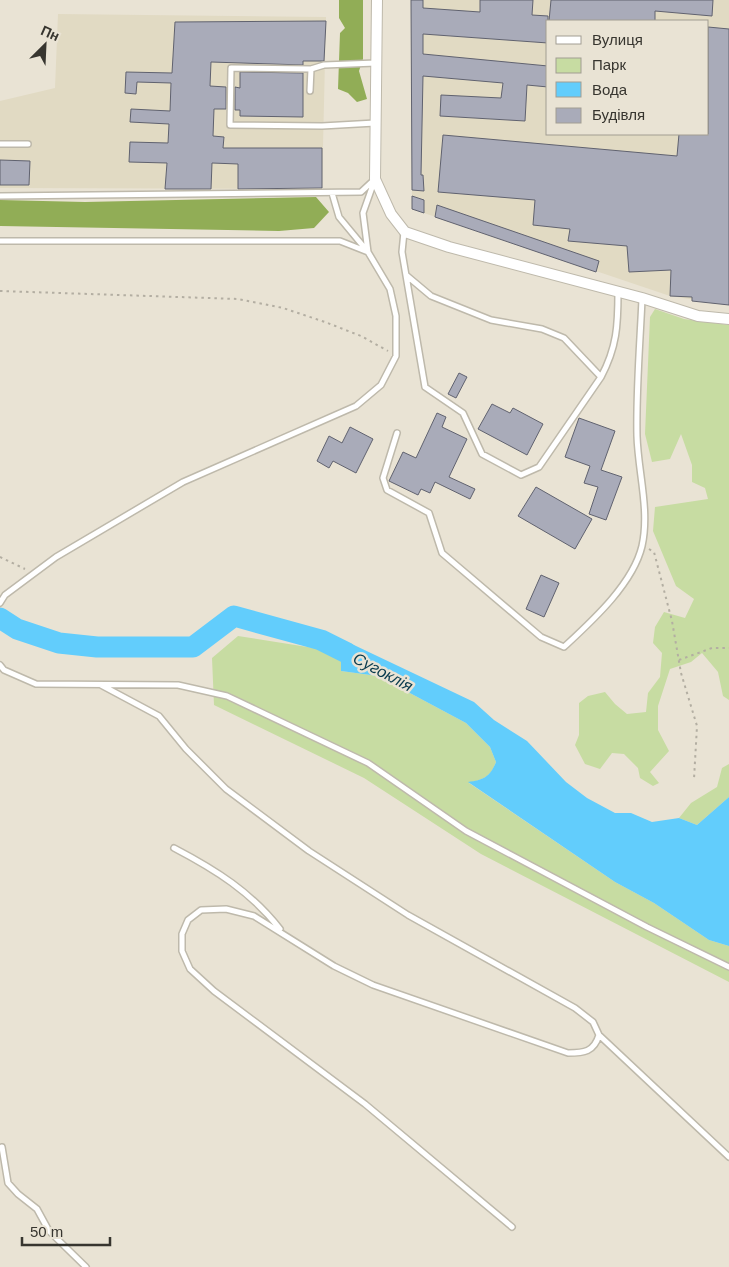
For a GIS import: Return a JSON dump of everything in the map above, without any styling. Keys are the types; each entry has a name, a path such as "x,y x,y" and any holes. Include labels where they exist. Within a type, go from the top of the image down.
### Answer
{"street":[{"path":"377,0 375,179 391,214 404,232 449,247 642,298 698,316 729,319"}],"lane":[{"path":"376,122 322,126 230,125 231,68 310,69 324,65 377,63"},
{"path":"310,69 310,91"},
{"path":"0,144 28,144"},
{"path":"0,196 360,192 375,179"},
{"path":"368,252 363,213 375,179"},
{"path":"0,603 4,595 56,557 183,482 356,406 381,385 396,356 396,316 390,289 368,252 340,217 332,193"},
{"path":"404,232 402,252 425,387 463,413 482,454 521,475 539,467 601,377 618,333 618,292"},
{"path":"0,240 340,241 368,252"},
{"path":"406,275 431,296 491,320 542,328 564,338 601,377"},
{"path":"397,433 383,478 387,490 430,513 442,553 541,637 564,647 623,586 642,546 644,513 637,436 642,298"},
{"path":"0,665 4,670 36,684 178,685 227,696 368,763 466,831 729,967"},
{"path":"101,684 159,716 186,749 226,789 309,851 408,915 575,1008 593,1022 599,1035 729,1156"},
{"path":"174,848 212,868 261,906 281,931"},
{"path":"512,1227 365,1104 214,991 190,969 182,951 182,934 188,920 201,910 226,909 254,916 281,931 334,966 373,985 568,1053 586,1053 596,1046 599,1035"},
{"path":"2,1147 8,1183 18,1194 37,1209 49,1231 86,1267"}],"path":[{"path":"0,291 238,300 283,308 326,322 361,336 396,356"},
{"path":"642,546 654,552 659,563 679,660 697,726 694,779"},
{"path":"0,557 33,574"},
{"path":"679,660 712,648 729,648"}],"shaded area":[{"path":"411,0 729,0 729,305 670,296 412,209"},
{"path":"58,14 326,17 322,189 0,188 0,101 55,88"}],"green space":[{"path":"339,0 363,0 363,59 359,71 367,99 357,102 348,93 338,89 340,33 345,28 339,18"},
{"path":"316,197 329,212 314,228 279,231 0,226 0,200 85,202"},
{"path":"655,309 684,319 729,325 729,700 723,696 718,672 702,653 691,662 670,669 658,706 658,730 669,751 650,772 659,783 653,786 640,778 638,768 624,754 612,753 600,769 585,764 575,745 579,735 579,703 588,696 605,692 627,714 646,712 648,693 660,677 662,653 653,643 655,627 664,612 685,618 694,599 676,586 653,531 655,507 708,499 705,488 692,482 692,465 681,434 670,459 652,462 645,434 650,317"},
{"path":"238,636 320,649 341,656 341,671 378,676 466,723 490,747 496,762 489,775 469,783 615,882 654,903 709,940 729,946 729,982 481,854 364,778 214,705 212,658"},
{"path":"729,764 729,797 697,825 679,818 691,803 717,787 722,768"}],"water":[{"path":"335,636 474,702 494,720 527,741 566,782 587,798 615,813 631,813 652,822 679,818 697,825 729,797 729,946 709,940 654,903 615,882 468,782 482,779 491,771 496,762 490,747 466,723 378,676 341,671 341,656 320,649 321,640"}],"building":[{"path":"411,0 423,0 423,8 480,12 480,0 533,0 532,15 548,16 548,20 546,20 546,43 423,34 423,54 546,66 546,87 527,85 525,121 440,116 441,95 501,98 503,83 423,76 421,175 423,175 424,191 412,190"},
{"path":"551,0 713,0 712,16 655,11 655,20 549,20"},
{"path":"326,21 324,61 303,61 303,65 211,62 210,86 226,87 226,109 214,109 213,136 224,137 223,148 322,148 322,188 238,189 238,164 212,163 211,189 165,189 167,163 129,162 130,142 168,143 169,124 130,122 131,109 170,111 171,83 137,82 136,94 125,93 126,72 172,73 175,22"},
{"path":"709,27 729,29 729,305 692,301 692,297 670,296 671,270 629,272 627,246 568,241 570,229 533,225 535,200 438,192 443,135 677,156 679,135 709,135"},
{"path":"240,72 303,73 303,117 240,116 240,110 235,110 235,87 240,88"},
{"path":"0,160 30,161 29,185 0,185"},
{"path":"412,196 424,200 424,213 412,209"},
{"path":"437,205 599,261 596,272 435,217"},
{"path":"459,373 467,377 456,398 448,394"},
{"path":"492,404 510,413 513,408 543,424 527,455 478,429"},
{"path":"437,413 446,417 442,427 467,439 449,477 475,489 470,499 435,482 430,493 421,489 418,495 389,481 403,452 416,458"},
{"path":"579,418 615,431 601,470 622,477 606,520 589,514 598,487 584,483 590,466 565,457"},
{"path":"350,427 373,439 356,473 333,461 329,468 317,461 329,436 342,443"},
{"path":"536,487 592,519 575,549 518,516"},
{"path":"541,575 559,583 544,617 526,609"}],"waterway":[{"name":"Сугоклія","path":"0,618 17,629 59,643 97,647 193,647 234,616 321,640 347,653"}]}
